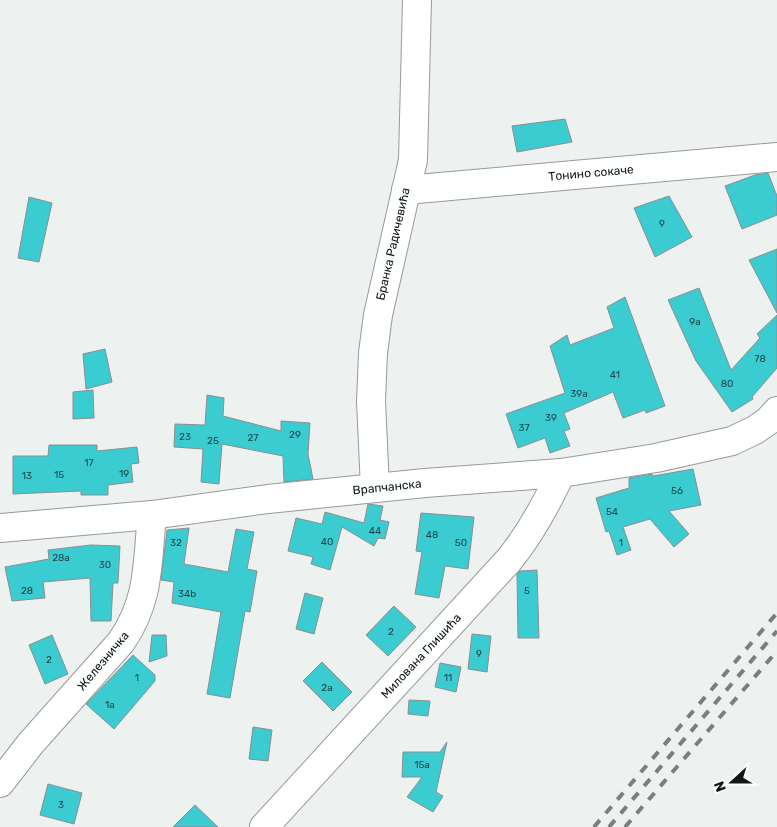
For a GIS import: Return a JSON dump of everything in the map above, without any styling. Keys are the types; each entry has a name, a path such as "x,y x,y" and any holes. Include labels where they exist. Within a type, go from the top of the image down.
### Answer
{"street":[{"name":"Бранка Радичевића","path":"375,488 371,401 375,332 412,160 417,0"},
{"name":"Тонино сокаче","path":"406,190 777,157"},
{"name":"Врапчанска","path":"0,528 152,514 375,488 561,473 656,458 732,441 773,416"},
{"name":"Милована Глишића","path":"264,827 509,560 525,540 546,507 561,473"},
{"name":"Железничка","path":"0,783 31,743 121,642 131,628 146,588 152,514"}],"building":[{"path":"565,119 572,142 517,152 512,126"},
{"path":"768,173 777,196 777,215 742,229 725,186 755,175"},
{"path":"669,196 692,237 655,257 634,208"},
{"path":"29,197 52,203 39,262 18,258"},
{"path":"777,249 777,313 749,260"},
{"path":"699,288 731,370 760,338 757,334 777,315 777,368 752,397 753,399 732,412 696,361 668,300"},
{"path":"625,297 665,406 646,413 645,410 623,418 613,392 564,413 570,429 564,431 570,446 550,453 545,438 518,448 506,414 565,393 550,346 567,335 570,345 614,328 607,307"},
{"path":"105,349 112,382 86,389 83,354"},
{"path":"93,390 94,418 73,419 73,392"},
{"path":"207,395 224,398 223,416 281,431 281,421 310,423 308,454 313,479 284,482 283,456 222,444 219,484 201,482 203,449 174,447 175,424 205,425"},
{"path":"49,445 97,445 97,451 137,447 139,463 131,464 133,482 108,485 108,495 81,495 81,491 13,494 13,456 48,456"},
{"path":"693,469 701,505 669,511 689,534 674,547 650,519 623,527 631,550 617,555 609,531 606,532 596,498 629,488 629,478"},
{"path":"368,504 383,506 380,520 389,522 385,539 378,538 374,546 342,527 330,570 311,564 313,557 288,551 296,518 322,524 325,512 364,523"},
{"path":"421,513 474,517 468,569 445,566 439,598 415,594 422,552 416,551"},
{"path":"189,528 184,564 228,572 236,529 254,532 247,569 257,571 250,612 245,611 230,698 207,694 221,612 172,603 174,582 161,580 167,530"},
{"path":"91,545 120,546 118,583 113,583 111,621 91,621 90,578 43,582 45,598 12,601 5,567 49,559 48,550"},
{"path":"537,570 539,638 518,638 517,574 520,571"},
{"path":"305,593 323,598 314,634 296,629"},
{"path":"394,606 416,627 388,656 366,635"},
{"path":"472,634 491,636 487,672 468,669"},
{"path":"52,635 68,674 45,684 29,645"},
{"path":"152,635 166,635 167,656 149,662"},
{"path":"133,655 155,675 155,681 114,729 86,704"},
{"path":"322,662 352,692 333,711 303,681"},
{"path":"440,663 461,667 456,692 435,687"},
{"path":"409,700 430,701 428,716 408,714"},
{"path":"253,727 272,730 268,761 249,759"},
{"path":"447,742 436,792 443,796 433,812 407,797 422,777 402,777 403,752 440,752"},
{"path":"48,784 82,793 74,824 40,815"},
{"path":"195,805 218,827 173,827"}],"railway":[{"path":"594,827 777,613"},
{"path":"609,827 777,631"},
{"path":"625,827 777,651"}]}
